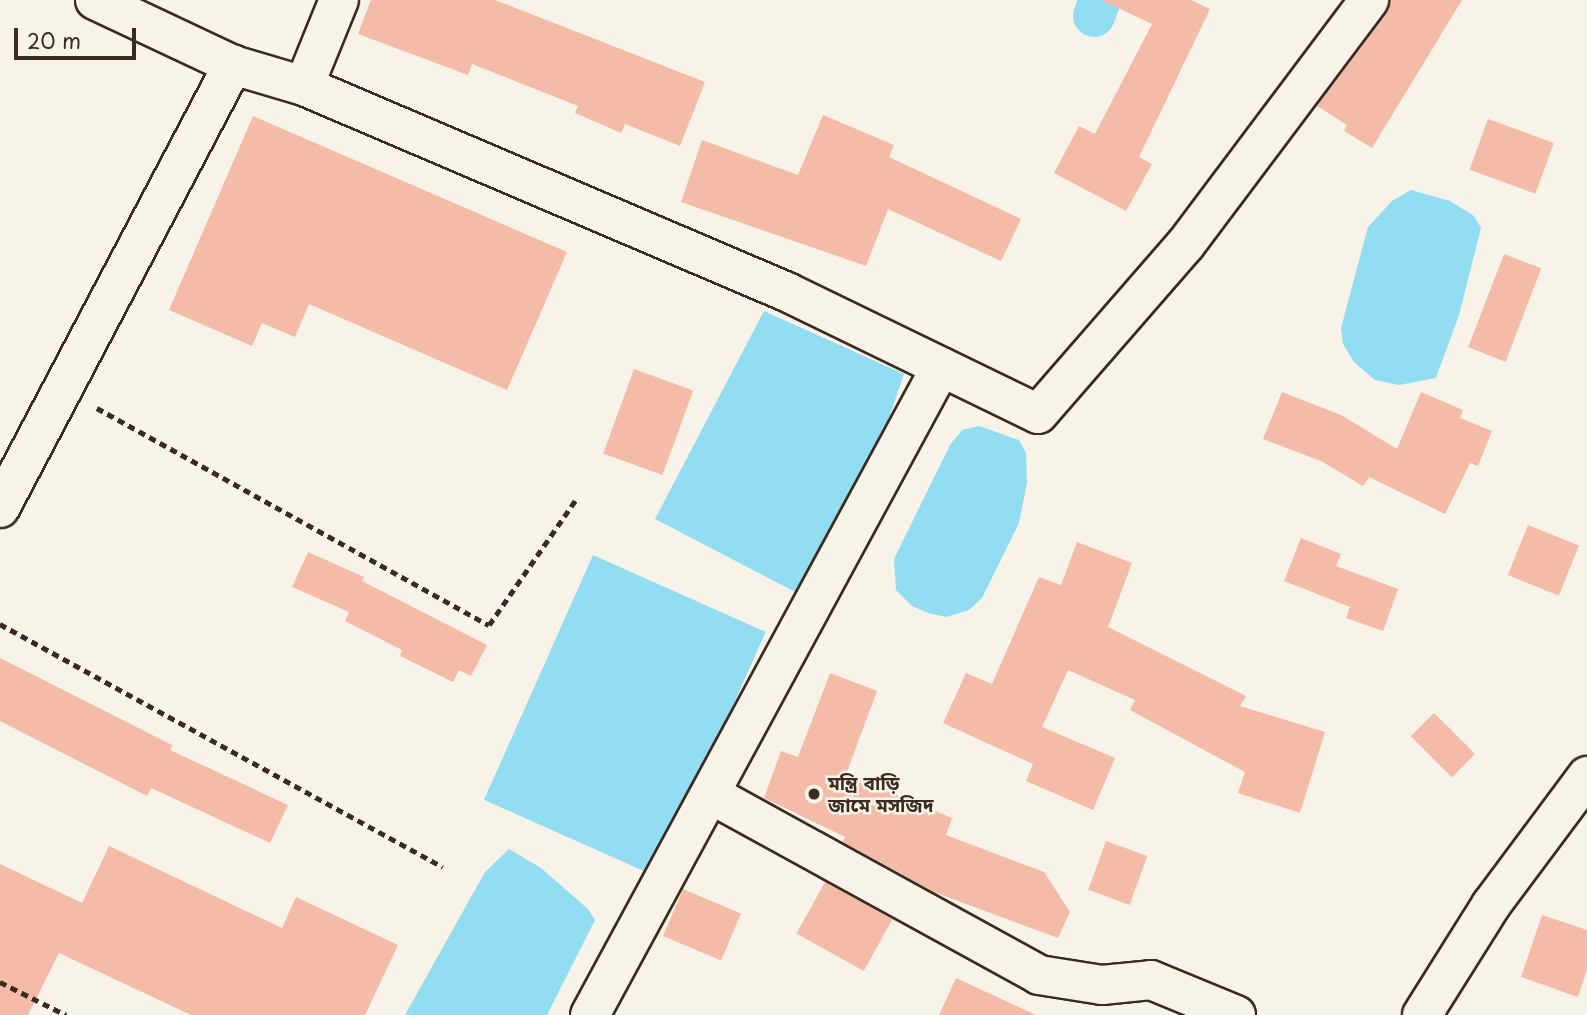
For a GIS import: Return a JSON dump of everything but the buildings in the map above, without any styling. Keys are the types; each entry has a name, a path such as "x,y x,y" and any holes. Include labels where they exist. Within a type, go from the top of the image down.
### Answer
{"street":[{"path":"95,0 233,65 304,86 786,292 1038,414 1186,244 1369,0"},
{"path":"304,86 339,0"},
{"path":"0,508 233,65"},
{"path":"590,1015 712,795 941,367"},
{"path":"1422,1015 1491,905 1587,776"},
{"path":"712,795 1039,975 1102,985 1151,980 1236,1015"}],"path":[{"path":"63,389 489,625 577,498"},
{"path":"0,624 443,867"},
{"path":"0,982 66,1015"}],"water":[{"path":"1411,190 1450,201 1474,216 1481,228 1459,315 1436,378 1399,385 1375,380 1354,362 1343,344 1341,328 1368,227 1392,201"},
{"path":"764,311 904,374 871,470 805,597 655,519"},
{"path":"979,426 1019,440 1026,453 1027,483 1019,523 982,598 969,610 946,617 928,613 912,606 896,590 894,559 950,445 962,430"},
{"path":"593,555 766,632 657,877 484,800"},
{"path":"509,849 541,868 588,909 595,920 547,1015 405,1015 485,872"}],"waterway":[{"path":"1094,16 1100,0"}],"place":[{"name":"মন্ত্রি বাড়ি জামে মসজিদ","path":"814,794"}]}
